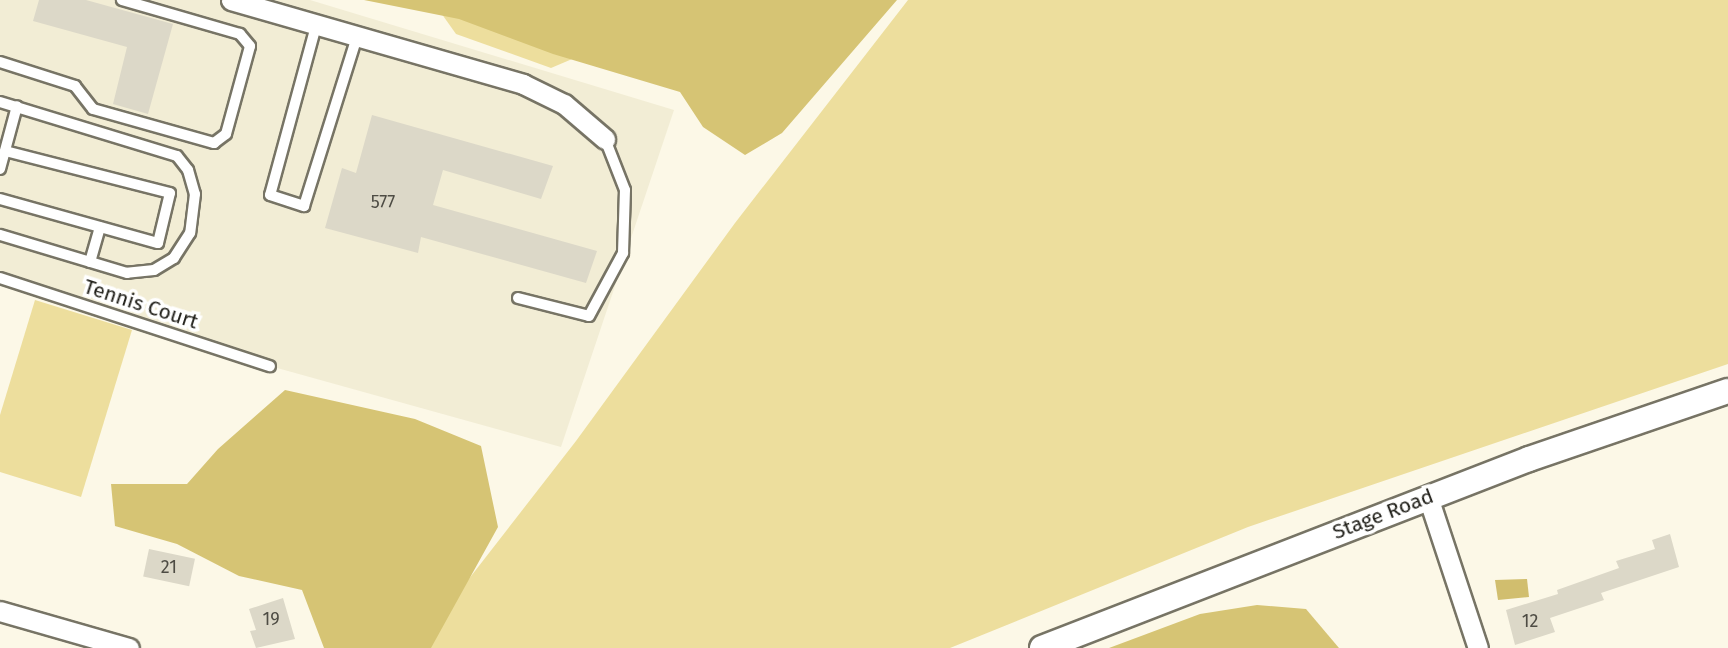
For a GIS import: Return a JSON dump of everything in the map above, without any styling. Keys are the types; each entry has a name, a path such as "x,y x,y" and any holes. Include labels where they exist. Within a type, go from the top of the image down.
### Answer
{"street":[{"path":"231,0 545,93 564,104 605,139"},
{"name":"Stage Road","path":"1042,648 1428,497 1728,391"},
{"path":"1428,497 1478,648"},
{"path":"0,611 129,648"}],"lane":[{"path":"0,62 75,86 93,109 214,143 226,134 250,46 240,34 122,0"},
{"path":"316,26 270,195 304,206 357,37"},
{"path":"0,102 177,156 188,170 195,194 190,233 174,258 154,270 127,273 0,235"},
{"path":"0,169 17,106"},
{"path":"518,298 589,316 623,253 625,190 605,139"},
{"path":"0,199 158,243 170,193 5,150"},
{"path":"90,262 100,227"},
{"name":"Tennis Court","path":"0,278 270,366"}],"shaded area":[{"path":"0,0 310,0 674,110 561,447 270,366 0,275"},
{"path":"364,0 897,0 782,133 745,155 703,127 680,92 553,54 459,19"},
{"path":"908,0 1728,0 1728,364 1248,527 950,648 419,648 419,643 576,441 735,223"},
{"path":"434,3 598,48 551,68 456,34"},
{"path":"35,300 132,330 81,497 0,472 0,415"},
{"path":"285,390 415,419 481,446 498,527 431,648 324,648 302,590 239,576 177,544 115,526 111,484 187,484 218,449"},
{"path":"1527,579 1529,597 1498,600 1495,580"},
{"path":"1257,605 1306,609 1339,648 1109,648 1200,614"}],"building":[{"path":"39,0 86,0 173,24 148,114 113,104 127,47 33,21"},
{"path":"372,115 553,166 541,199 443,170 433,205 597,251 586,283 421,237 418,253 325,228 342,168 356,173"},
{"path":"1670,534 1679,567 1601,593 1604,600 1550,618 1555,632 1515,645 1506,610 1558,594 1557,590 1619,568 1616,561 1655,549 1652,540"},
{"path":"149,549 195,559 189,586 143,576"},
{"path":"283,598 295,639 256,648 250,631 256,630 249,609"}]}
